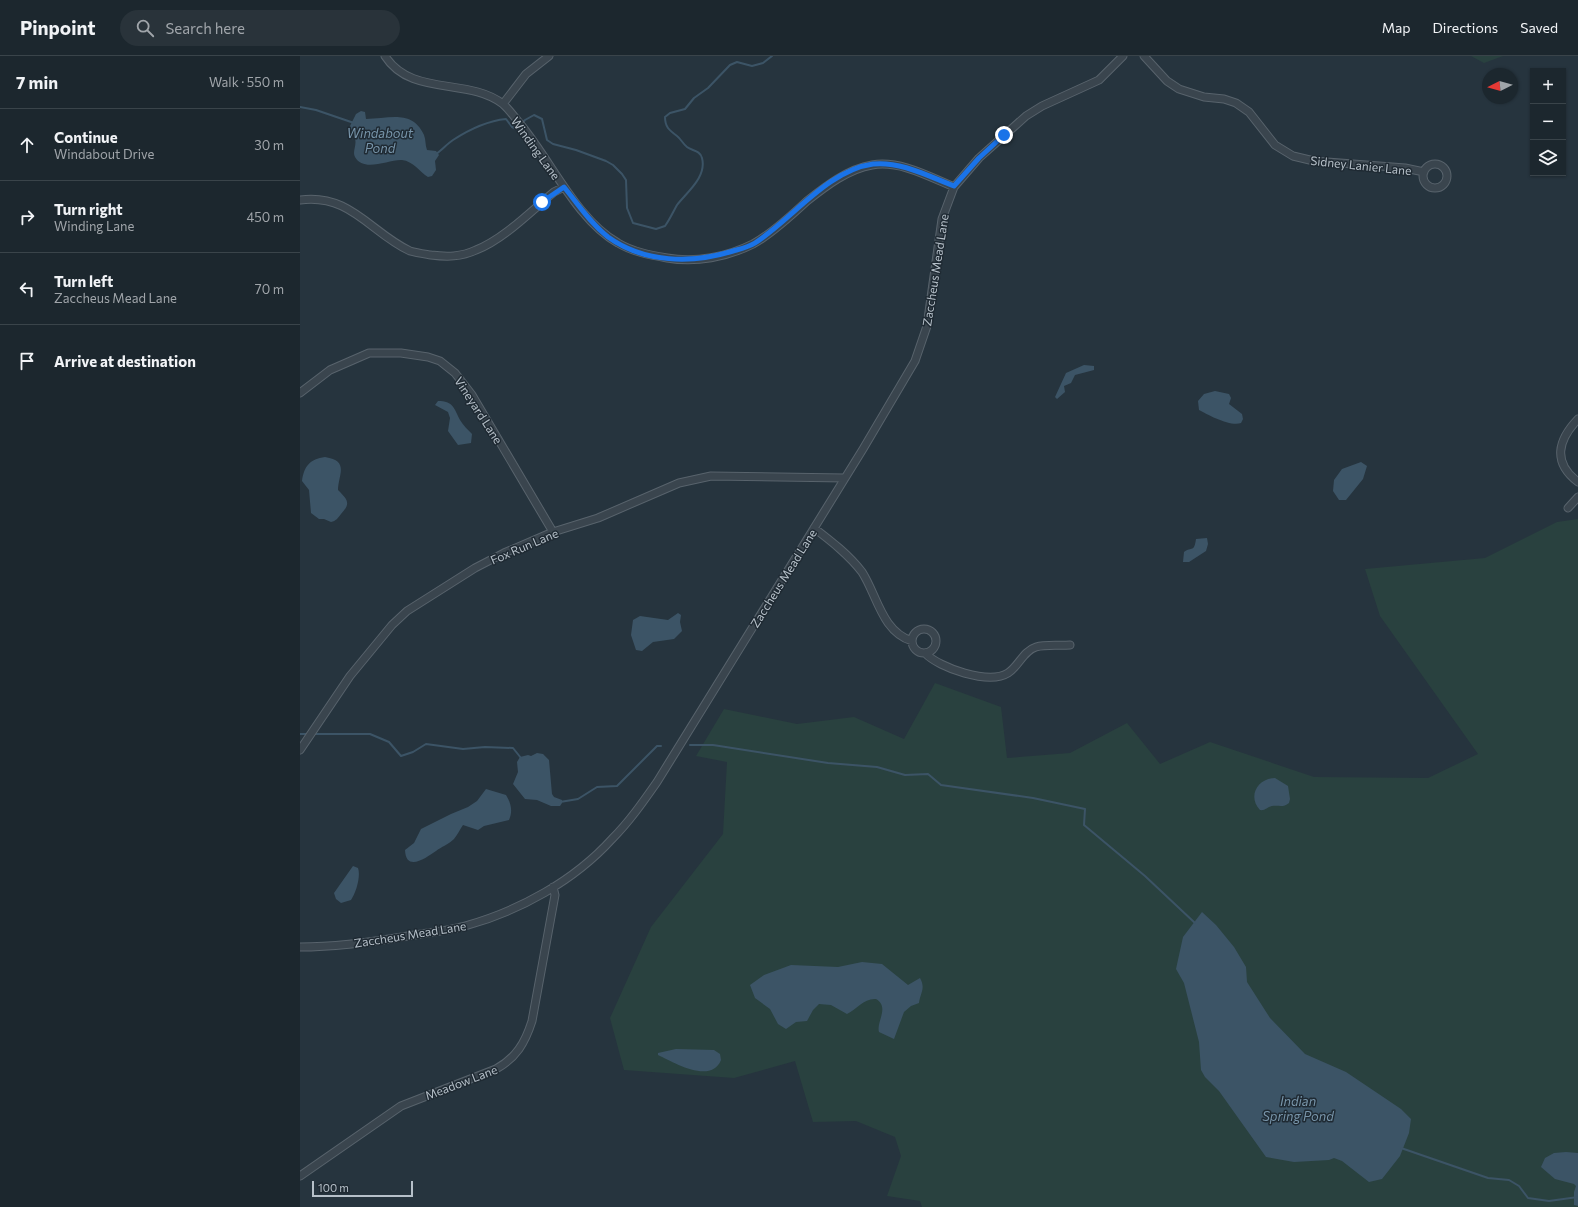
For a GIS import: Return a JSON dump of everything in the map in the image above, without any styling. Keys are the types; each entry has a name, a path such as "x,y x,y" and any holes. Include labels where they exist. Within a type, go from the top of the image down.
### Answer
{"street":[{"name":"Winding Lane","path":"385,56 398,69 421,81 470,90 503,104 526,131 564,187 591,222 617,243 631,250 648,254 688,261 716,257 754,243 822,189 848,172 873,164 900,167 916,171 954,186"},
{"path":"503,104 526,74 549,56"},
{"name":"Zaccheus Mead Lane","path":"300,947 382,941 464,926 516,907 553,887 582,867 612,840 636,811 656,782 903,384 922,345 932,300 942,219 954,186 979,158 1026,116 1042,106 1099,80 1123,56"},
{"name":"Sidney Lanier Lane","path":"1144,56 1167,81 1179,89 1204,97 1224,99 1236,103 1249,112 1275,145 1293,156 1314,161 1405,168 1424,172"},
{"path":"300,200 311,199 332,202 362,216 396,243 412,252 452,256 464,255 495,240 554,192 564,187"},
{"name":"Vineyard Lane","path":"300,393 330,370 369,353 401,353 428,357 440,361 455,373 472,395 553,532"},
{"path":"1578,419 1564,435 1561,452 1562,460 1566,469 1578,482"},
{"name":"Fox Run Lane","path":"300,750 350,676 392,625 407,611 475,568 504,553 553,532 593,520 679,483 697,477 845,478"},
{"path":"1568,508 1578,497"},
{"path":"814,528 832,541 861,572 889,624 901,636 912,640"},
{"path":"925,653 932,651 936,644 935,634 931,630 921,629 917,631 912,640 914,648 917,651 925,653 937,663 955,670 976,675 999,676 1007,674 1028,651 1036,647 1070,645"},
{"name":"Meadow Lane","path":"300,1176 401,1106 496,1069 509,1062 517,1054 532,1021 554,895 553,887"}],"green space":[{"path":"1471,56 1503,56 1484,63"},
{"path":"1578,519 1578,1207 922,1207 920,1201 887,1196 901,1156 895,1137 856,1121 813,1122 795,1061 734,1078 624,1070 610,1018 651,927 723,834 727,762 696,756 724,709 797,724 854,717 904,739 935,683 1001,707 1007,758 1070,753 1127,723 1160,764 1210,742 1314,777 1428,778 1478,754 1380,616 1365,569 1485,558 1557,522"}],"water":[{"name":"Windabout Pond","path":"361,111 365,112 366,119 399,117 413,122 419,127 424,135 427,150 436,151 439,155 435,161 436,170 432,176 428,177 410,162 402,160 370,165 359,162 354,155 355,141 349,128 356,114"},
{"path":"1084,365 1094,366 1094,370 1075,375 1071,383 1064,386 1065,392 1057,399 1055,397 1066,373"},
{"path":"1215,391 1229,394 1231,398 1229,404 1242,414 1243,419 1241,423 1237,424 1226,422 1199,410 1198,401 1204,394"},
{"path":"438,401 447,402 452,406 461,422 472,434 471,443 458,445 448,431 450,418 448,412 435,405"},
{"path":"325,457 333,459 340,465 341,469 338,490 347,502 346,507 337,519 331,522 324,519 319,519 311,513 309,490 302,481 306,467 315,459"},
{"path":"1361,462 1367,466 1363,479 1346,500 1339,500 1333,491 1334,480 1342,469"},
{"path":"1207,538 1208,544 1206,551 1189,562 1183,562 1184,552 1193,548 1196,539"},
{"path":"678,613 681,615 680,622 682,631 674,639 653,642 642,651 636,650 631,635 633,620 640,616 668,620"},
{"path":"537,753 543,754 549,760 552,794 554,797 562,800 560,806 551,806 537,800 525,799 513,784 518,772 517,762 520,757 528,755 531,756"},
{"path":"1275,778 1288,786 1290,799 1289,803 1260,810 1254,799 1256,789 1259,784 1264,781"},
{"path":"486,789 506,795 511,807 509,820 484,826 478,830 463,825 454,839 450,842 418,861 409,861 406,857 405,850 414,843 421,829 468,807 477,801"},
{"path":"353,866 358,868 359,871 356,889 351,900 341,903 336,899 334,893"},
{"name":"Indian Spring Pond","path":"1202,912 1216,925 1234,947 1246,967 1247,982 1270,1018 1305,1054 1346,1072 1401,1109 1411,1119 1409,1133 1400,1156 1382,1179 1369,1182 1342,1161 1334,1158 1329,1160 1294,1162 1266,1157 1219,1091 1205,1077 1201,1070 1199,1042 1184,983 1176,969 1183,937"},
{"path":"862,962 882,964 908,985 920,978 922,982 923,988 919,1003 911,1006 904,1012 894,1039 879,1032 882,1006 876,999 864,1002 847,1014 831,1005 819,1004 813,1010 807,1021 796,1022 786,1029 778,1024 770,1009 755,998 750,985 764,975 791,965 838,967"},
{"path":"676,1049 714,1050 720,1054 721,1060 716,1067 709,1071 701,1071 691,1070 658,1055 658,1053"},
{"path":"1554,1153 1578,1153 1578,1206 1574,1205 1574,1192 1576,1186 1574,1184 1555,1179 1541,1167 1545,1158"}],"waterway":[{"path":"436,154 453,140 478,126 506,119 512,127 516,129 525,120 534,115 542,119 547,140 553,144 576,150 613,165 626,180 627,208 633,223 656,229 665,226 677,205 699,178 703,165 700,153 687,147 670,130 667,126 665,117 670,113 685,109 694,98 708,88 730,65 737,62 752,66 763,63 772,56"},
{"path":"300,107 316,110 354,123"},
{"path":"300,734 309,734"},
{"path":"313,734 370,734 389,742 401,756 413,752 426,744 463,749 485,747 513,748 521,758"},
{"path":"690,745 713,745 828,763 877,767 905,775 928,774 941,785 1033,798 1085,809 1084,825 1145,876 1195,923"},
{"path":"560,802 578,799 597,787 617,786 657,746 661,746"},
{"path":"1401,1148 1488,1178 1509,1180 1519,1186 1528,1198 1549,1201 1578,1197"}],"route":[{"path":"542,202 554,192 564,187 591,222 607,236 631,250 671,259 688,261 716,257 754,243 822,189 848,172 873,164 885,164 916,171 954,186 979,158 1004,135"}]}
